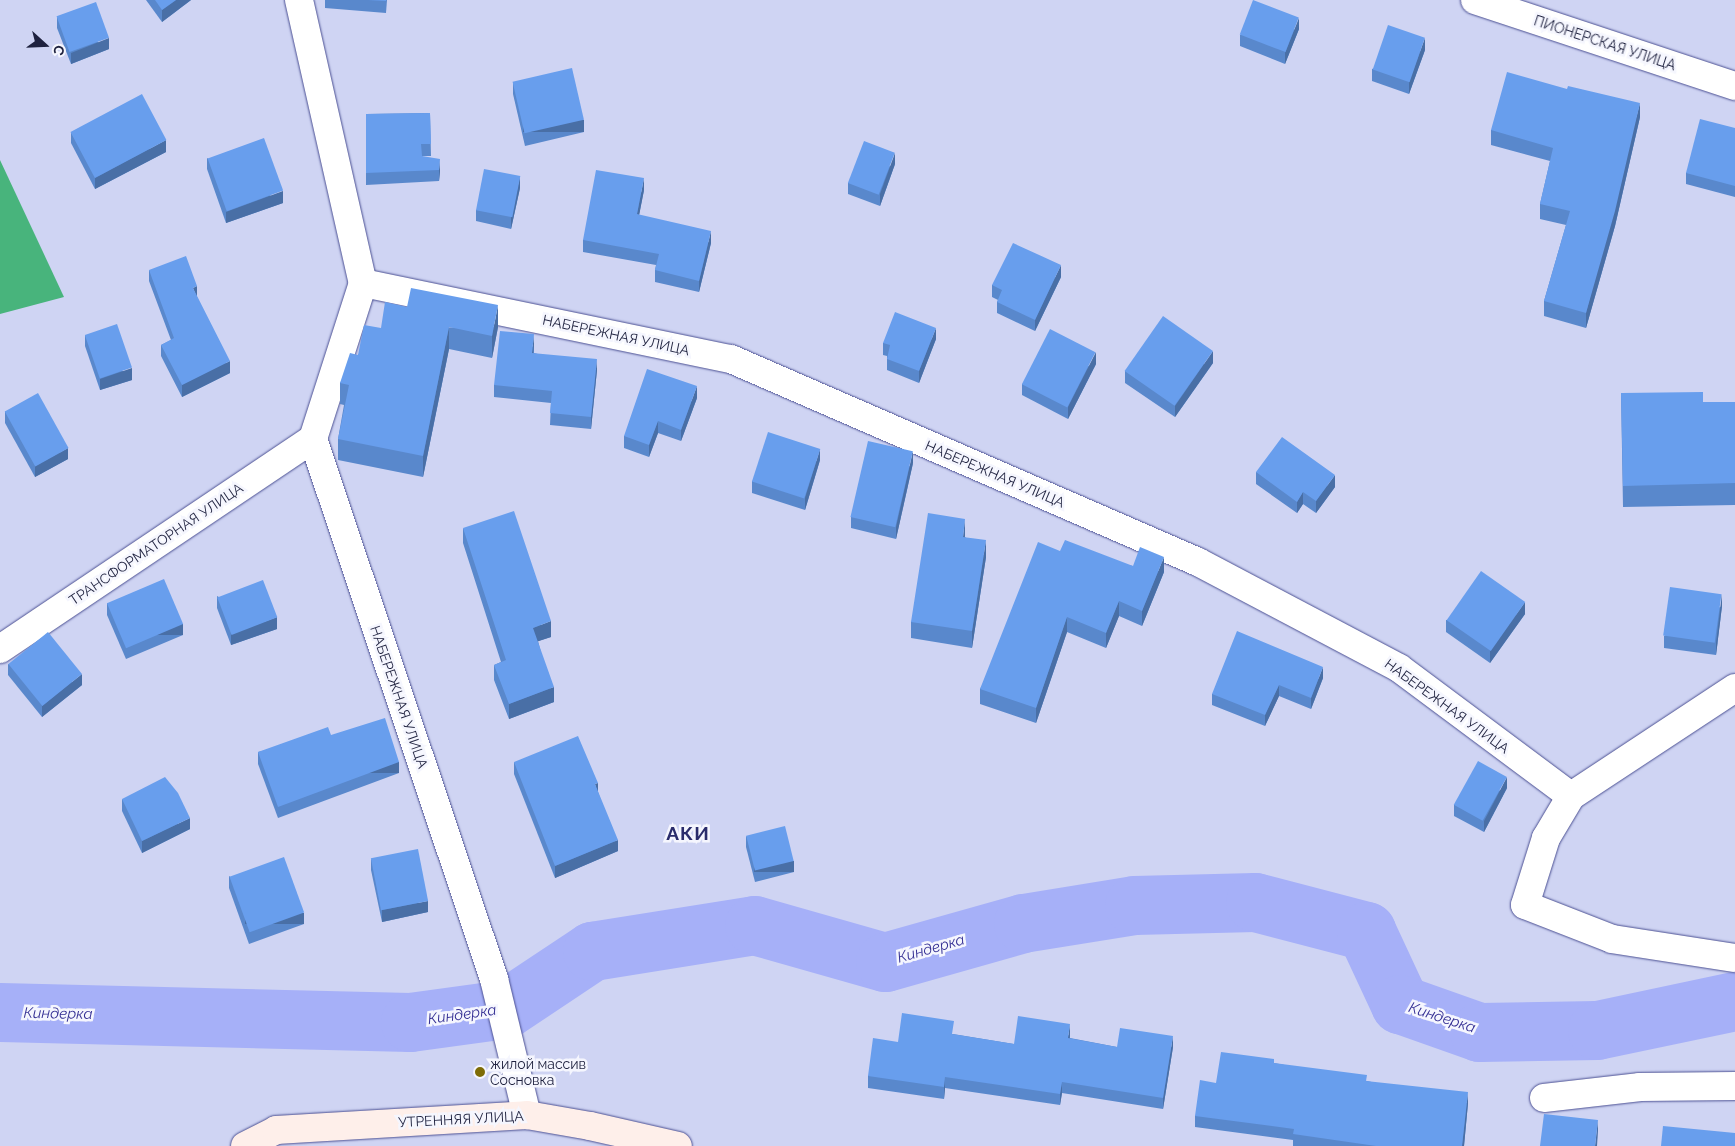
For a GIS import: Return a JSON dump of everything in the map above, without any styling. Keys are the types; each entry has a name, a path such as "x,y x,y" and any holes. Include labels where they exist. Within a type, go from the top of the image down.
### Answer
{"street":[{"path":"299,0 363,282 313,438"},
{"name":"ПИОНЕРСКАЯ УЛИЦА","path":"1475,0 1735,86"},
{"name":"НАБЕРЕЖНАЯ УЛИЦА","path":"363,282 731,359 1198,562 1398,668 1571,796"},
{"name":"НАБЕРЕЖНАЯ УЛИЦА","path":"313,438 494,979 527,1115"},
{"name":"ТРАНСФОРМАТОРНАЯ УЛИЦА","path":"0,649 313,438"},
{"path":"1735,688 1571,796 1546,838 1525,905 1612,939 1735,958"},
{"path":"1544,1098 1640,1087 1735,1086"},
{"name":"УТРЕННЯЯ УЛИЦА","path":"244,1146 276,1130 527,1115 590,1126 678,1146"}],"green space":[{"path":"0,160 64,297 0,314"}],"building":[{"path":"155,0 176,0 162,10"},
{"path":"1253,0 1299,18 1285,52 1240,35"},
{"path":"96,2 109,38 70,52 57,16"},
{"path":"1388,25 1425,38 1410,82 1373,69"},
{"path":"572,68 584,120 524,133 513,82"},
{"path":"1507,72 1567,89 1568,86 1640,103 1615,211 1586,313 1544,301 1570,211 1540,204 1553,148 1491,130"},
{"path":"142,94 166,140 95,178 70,132"},
{"path":"430,113 431,144 421,144 422,156 440,159 439,170 366,173 366,114"},
{"path":"1700,119 1735,128 1735,186 1686,173"},
{"path":"264,138 283,191 227,211 208,159"},
{"path":"864,141 895,153 879,195 848,183"},
{"path":"484,169 520,176 512,217 476,210"},
{"path":"596,170 644,178 637,214 711,231 699,281 655,270 659,254 583,240"},
{"path":"1013,243 1061,265 1035,320 997,302 1002,290 992,285"},
{"path":"186,256 197,286 193,288 230,361 182,385 161,345 174,338 149,270"},
{"path":"411,288 498,305 492,336 449,327 423,456 338,439 349,385 340,383 350,353 358,355 364,325 381,328 385,302 407,307"},
{"path":"895,312 936,328 919,371 887,359 890,345 883,343"},
{"path":"1163,316 1213,351 1175,406 1125,371"},
{"path":"117,324 132,367 100,379 85,335"},
{"path":"1050,329 1095,352 1067,407 1022,384"},
{"path":"500,331 534,334 532,353 597,359 591,417 550,413 552,391 494,385"},
{"path":"647,369 697,386 681,430 658,421 649,445 624,436"},
{"path":"1703,392 1703,402 1735,402 1735,483 1623,486 1621,393"},
{"path":"38,393 69,448 35,467 5,411"},
{"path":"768,432 820,449 804,498 752,481"},
{"path":"1282,437 1335,475 1316,501 1303,492 1297,502 1256,472"},
{"path":"868,441 913,451 895,527 850,517"},
{"path":"514,511 551,621 533,628 554,687 509,704 494,665 506,660 463,528"},
{"path":"928,513 965,519 963,537 986,540 972,631 911,622"},
{"path":"1065,540 1133,566 1140,547 1164,557 1142,611 1119,601 1106,633 1067,617 1036,708 980,689 1038,542 1060,551"},
{"path":"1481,571 1525,602 1491,651 1447,620"},
{"path":"164,579 183,624 126,648 107,603"},
{"path":"263,580 277,617 232,635 217,598"},
{"path":"1670,587 1721,594 1715,643 1663,636"},
{"path":"1237,631 1323,667 1311,698 1279,685 1265,715 1212,694"},
{"path":"48,632 82,674 42,706 8,664"},
{"path":"385,718 399,762 278,807 258,752 328,727 331,735"},
{"path":"578,736 598,783 595,784 618,840 555,866 514,762"},
{"path":"1478,761 1507,777 1483,821 1454,805"},
{"path":"165,777 178,793 190,818 142,841 122,799"},
{"path":"785,826 794,861 755,871 746,836"},
{"path":"418,849 428,901 381,910 371,858"},
{"path":"284,857 304,912 250,932 229,877"},
{"path":"902,1013 954,1021 952,1034 1014,1044 1018,1016 1070,1024 1068,1038 1117,1047 1120,1028 1173,1036 1163,1098 1062,1082 1060,1094 945,1077 944,1087 868,1076 873,1038 898,1042"},
{"path":"1221,1052 1274,1059 1274,1063 1367,1075 1366,1081 1468,1092 1462,1146 1376,1146 1293,1134 1294,1129 1195,1116 1200,1080 1216,1083"},
{"path":"1544,1114 1598,1120 1595,1146 1540,1146"},
{"path":"1663,1126 1735,1133 1735,1146 1661,1146"}],"waterway":[{"name":"Киндерка","path":"0,1012 410,1022 505,1009 592,951 754,925 885,962 1023,923 1134,905 1255,902 1366,931 1400,1004 1479,1032 1597,1030 1735,1001"}],"place":[{"name":"жилой массив Сосновка","path":"480,1072"}],"district":[{"name":"АКИ","path":"688,834"}]}
